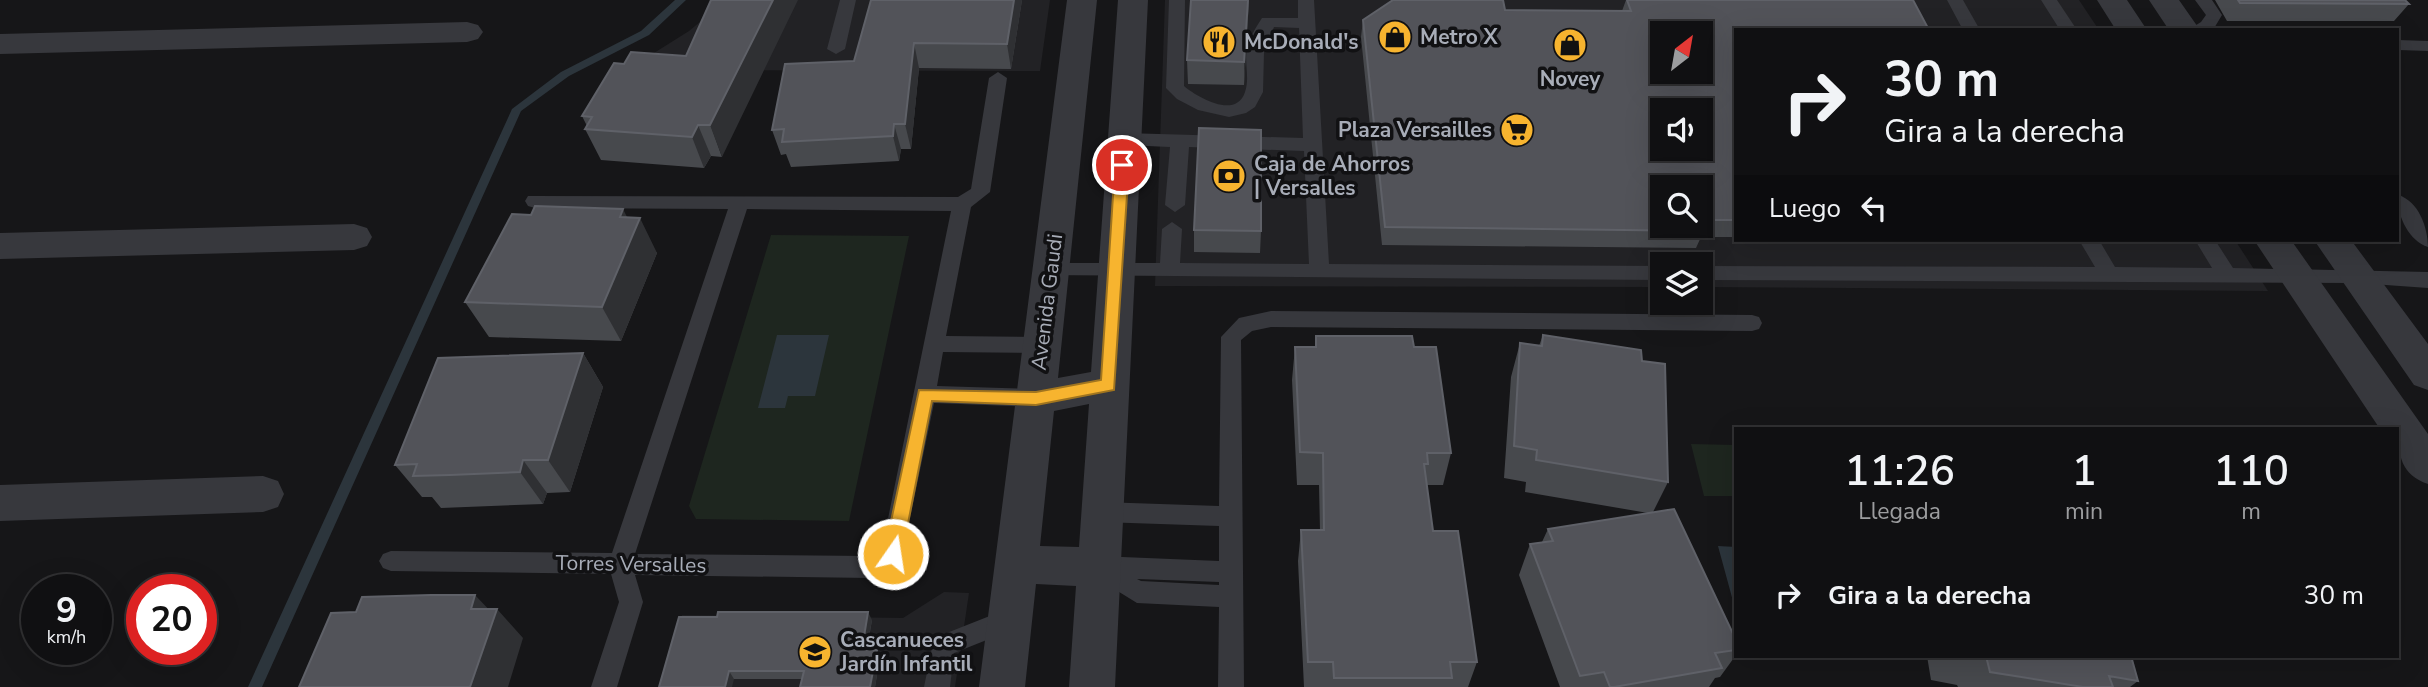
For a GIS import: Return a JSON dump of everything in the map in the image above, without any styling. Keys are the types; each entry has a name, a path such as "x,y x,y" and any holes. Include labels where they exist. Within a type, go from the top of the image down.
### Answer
{"street":[{"name":"Avenida Gaudi","path":"1002,687 1082,0"},
{"path":"1092,687 1133,0"},
{"path":"2112,0 2131,28"},
{"path":"2164,0 2184,28"},
{"path":"0,44 467,32"},
{"path":"0,246 355,237"},
{"path":"2273,242 2428,467"},
{"path":"2333,242 2428,373"},
{"path":"1036,398 1109,385"},
{"path":"0,503 263,494"},
{"path":"1017,564 1098,567"}],"lane":[{"path":"836,49 848,0"},
{"path":"1177,0 1175,88 1188,102 1219,112 1243,106 1254,93 1255,48 1268,22 1307,23"},
{"path":"1306,0 1319,271"},
{"path":"1955,0 1971,28"},
{"path":"2049,0 2068,28"},
{"path":"2202,28 2207,26 2214,15 2203,0"},
{"path":"2399,45 2428,46"},
{"path":"535,201 962,204 980,192 998,78"},
{"path":"1124,139 1314,145"},
{"path":"1175,205 1180,141"},
{"path":"604,687 631,602 620,564 738,204"},
{"path":"962,204 925,394 1036,398"},
{"path":"2399,207 2428,240"},
{"path":"1170,271 1172,229"},
{"path":"2090,242 2109,275"},
{"path":"2206,242 2228,276"},
{"path":"1050,270 1650,273"},
{"path":"1713,273 2358,276 2428,280"},
{"path":"1231,687 1231,337 1247,324 1271,318 1752,323"},
{"path":"936,338 1043,338"},
{"name":"Torres Versalles","path":"391,561 871,567 893,554 925,394"},
{"path":"1101,512 1231,516"},
{"path":"1098,567 1232,572"},
{"path":"1098,567 1138,592 1231,597"},
{"path":"937,687 943,646 1010,619"}],"shaded area":[{"path":"716,0 1050,0 1040,71 627,70 689,31 712,12"},
{"path":"1165,0 2079,0 2098,28 1734,28 1734,242 2236,242 2268,291 1713,287 1713,252 1650,252 1650,287 1155,286"},
{"path":"771,235 909,236 849,521 696,519 689,506"},
{"path":"777,335 829,335 815,396 788,396 785,408 758,408"},
{"path":"1691,444 1734,445 1734,496 1704,496"},
{"path":"1718,546 1734,547 1733,601"},
{"name":"Cascanueces Jardín Infantil","path":"944,592 969,593 955,687 660,687 682,615 903,618"}],"building":[{"path":"711,0 773,0 710,125 698,125 692,137 585,129 592,117 582,116 614,63 624,64 631,52 686,56"},
{"path":"871,0 1014,0 1007,44 914,43 905,124 894,124 893,136 782,142 784,129 772,130 785,64 854,61"},
{"name":"McDonald's","path":"1191,0 1248,0 1244,62 1187,60"},
{"name":"Plaza Versailles","path":"1393,0 1503,0 1505,10 1631,11 1627,0 1913,0 1928,28 1734,28 1734,220 1713,220 1713,175 1650,175 1650,230 1385,227 1363,20"},
{"path":"2238,0 2405,0 2409,4 2240,3"},
{"name":"Caja de Ahorros | Versalles","path":"1199,128 1261,130 1261,231 1194,230"},
{"path":"535,206 623,209 620,217 640,218 602,307 465,302 512,214 531,215"},
{"path":"1543,335 1641,350 1642,361 1665,364 1668,482 1536,460 1537,450 1514,446 1520,343 1542,346"},
{"path":"1316,336 1412,336 1414,347 1436,347 1451,453 1427,453 1428,464 1424,464 1433,531 1458,531 1477,662 1450,662 1452,678 1334,678 1333,662 1308,662 1301,530 1324,530 1323,453 1300,452 1295,347 1316,347"},
{"path":"583,353 548,460 523,460 520,472 450,475 413,476 417,464 395,465 438,358"},
{"path":"1674,509 1734,636 1734,650 1715,653 1722,668 1614,687 1610,687 1604,672 1580,676 1530,544 1553,541 1548,529"},
{"path":"475,595 471,609 497,609 470,687 299,687 331,613 356,612 362,597"},
{"path":"718,612 868,612 862,649 877,650 870,687 800,687 804,671 729,671 725,687 659,687 679,617 717,617"},
{"path":"1986,658 2132,658 2138,681 2109,676 2113,687 2083,687 1990,672"}],"waterway":[{"path":"255,687 517,109 565,74 645,33 681,0"}],"place":[{"name":"Metro X","path":"1395,37"},
{"name":"McDonald's","path":"1219,42"},
{"name":"Novey","path":"1570,45"},
{"name":"Plaza Versailles","path":"1517,130"},
{"name":"Caja de Ahorros | Versalles","path":"1229,176"},
{"name":"Cascanueces Jardín Infantil","path":"815,652"}],"route":[{"path":"893,554 925,394 1036,398 1109,385 1122,165"}]}
